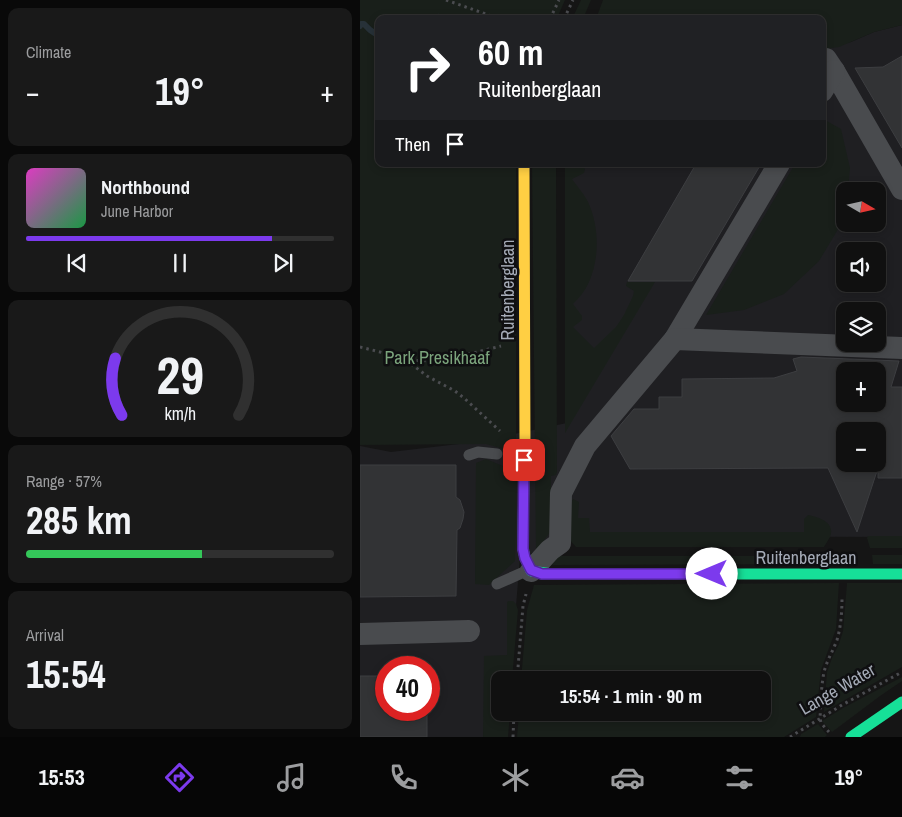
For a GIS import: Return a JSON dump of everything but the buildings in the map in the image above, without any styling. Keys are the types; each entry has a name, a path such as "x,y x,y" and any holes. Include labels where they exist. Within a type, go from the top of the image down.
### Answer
{"street":[{"path":"826,78 830,65 902,189"},
{"name":"Ruitenberglaan","path":"524,167 525,446"},
{"path":"524,460 523,549 531,570 550,550 560,543 561,493 585,446 675,339 777,167"},
{"path":"675,339 902,348"},
{"name":"Ruitenberglaan","path":"531,570 542,574 902,574"},
{"path":"360,634 469,631"},
{"path":"850,737 902,702"}],"lane":[{"path":"469,455 478,452 497,454"},
{"path":"497,584 531,570"}],"path":[{"path":"446,0 489,15"},
{"path":"552,15 558,0"},
{"path":"566,15 573,0"},
{"path":"360,347 405,360 429,361 449,359 525,338"},
{"path":"405,360 427,376 455,391 512,442 525,446"},
{"path":"518,671 522,606 531,570"},
{"path":"833,737 821,723 820,718 824,671 840,630 843,574"},
{"name":"Lange Water","path":"790,737 795,736 820,718 902,672"},
{"path":"512,737 513,721"}],"shaded area":[{"path":"902,25 902,537 582,536 520,557 511,671 491,671 491,721 502,721 506,737 360,737 360,446 391,452 476,442 567,423 567,167 826,167 826,48"}],"green space":[{"name":"Park Presikhaaf","path":"360,0 565,0 558,15 375,15 375,167 516,167 516,443 504,449 486,444 360,445"},
{"path":"581,0 591,0 585,15 574,15"},
{"path":"603,0 902,0 902,25 874,32 839,47 826,49 826,15 597,15"},
{"path":"826,121 841,129 850,168 849,182 836,182 836,232 819,261 784,294 744,310 706,315 793,167 826,167"},
{"path":"532,167 556,167 557,472 556,475 551,476 551,531 536,551"},
{"path":"565,167 584,167 584,173 572,179 592,211 597,242 593,272 586,288 573,304 582,316 582,320 573,327 594,348 616,327 624,315 634,291 626,286 627,282 655,282 565,433"},
{"path":"486,459 517,472 515,561 489,585 475,584 476,463"},
{"path":"573,499 579,502 578,518 589,518 590,532 804,532 804,519 808,515 825,521 831,532 824,547 576,547 565,535 566,511"},
{"path":"868,536 902,536 902,548 870,548"},
{"path":"872,555 902,555 902,564 873,564"},
{"path":"556,556 819,556 814,564 552,565"},
{"path":"839,583 836,629 821,670 816,717 784,737 517,737 518,721 771,721 771,671 522,671 527,610 534,585"},
{"path":"847,583 902,583 902,667 824,712 827,672 843,631"},
{"path":"513,601 518,610 513,671 491,671 491,721 509,721 508,737 483,737 484,656 507,655 507,602"},
{"path":"902,677 902,681 832,732 822,721 843,708"},
{"path":"818,724 827,735 825,737 800,737 801,734"}],"waterway":[{"path":"360,26 364,24 375,33"}],"traffic: fast":[{"path":"524,460 523,549 531,571 552,574 902,574"},
{"path":"851,737 902,702"}],"traffic: slow":[{"path":"524,167 525,446"}],"route":[{"path":"524,460 523,549 531,570 542,574 712,574"}]}
